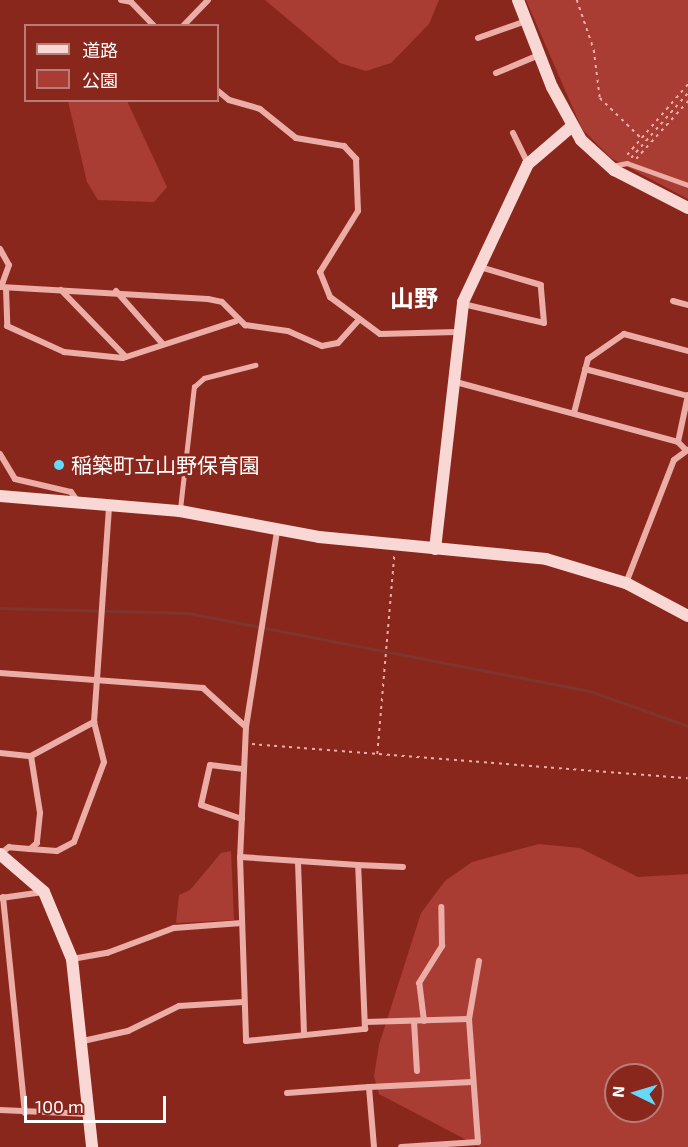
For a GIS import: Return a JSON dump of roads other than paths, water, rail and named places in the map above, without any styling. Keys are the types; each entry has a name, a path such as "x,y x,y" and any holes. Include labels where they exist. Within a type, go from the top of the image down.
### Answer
{"street":[{"path":"122,0 131,2 152,24"},
{"path":"185,24 208,0"},
{"path":"518,0 539,55 571,127 688,208"},
{"path":"478,38 526,21"},
{"path":"496,73 539,55"},
{"path":"219,92 229,100 260,110 296,138 344,146 356,159 358,211 322,264 320,280 330,297 358,321 395,336 456,332"},
{"path":"435,549 456,332 462,304 528,164 571,127"},
{"path":"513,132 528,164"},
{"path":"0,249 9,265 3,288 7,326 64,352 126,357 162,343 236,321 331,346 358,321"},
{"path":"462,304 544,323 542,285 478,266"},
{"path":"3,288 116,291 222,302 236,321"},
{"path":"60,289 126,357"},
{"path":"116,291 162,343"},
{"path":"674,301 688,305"},
{"path":"574,413 588,359 624,334 688,351"},
{"path":"585,369 688,396 678,442"},
{"path":"451,381 678,442 687,450 674,460 626,583"},
{"path":"0,454 15,479 71,492 78,503"},
{"path":"0,496 180,512 277,531 395,546 546,559 626,583 688,616"},
{"path":"92,1147 83,1041 72,959 44,892 0,854 9,847 57,851 74,842 104,762 94,722 110,506"},
{"path":"277,531 245,743 240,857 246,1041 365,1029 358,864"},
{"path":"0,674 203,688 246,727"},
{"path":"0,753 31,756 94,722"},
{"path":"30,849 37,843 40,813 31,756"},
{"path":"242,819 201,805 210,765 244,769"},
{"path":"240,857 403,867"},
{"path":"298,862 304,1035"},
{"path":"25,1113 2,897 44,892"},
{"path":"424,1021 419,983 442,946 441,907"},
{"path":"72,959 107,953 174,928 242,923"},
{"path":"401,1147 478,1145 468,1019 479,961"},
{"path":"83,1041 128,1031 179,1006 244,1002"},
{"path":"365,1022 468,1019"},
{"path":"414,1021 417,1071"},
{"path":"287,1093 472,1082"},
{"path":"369,1087 374,1147"},
{"path":"0,1110 25,1113 89,1114"}],"lane":[{"path":"622,164 688,185"},
{"path":"180,512 194,387 204,378 255,365"}],"waterway":[{"path":"0,608 188,613 590,691 688,726"}],"place":[{"name":"稲築町立山野保育園","path":"59,465"}],"district":[{"name":"山野","path":"414,298"}]}
